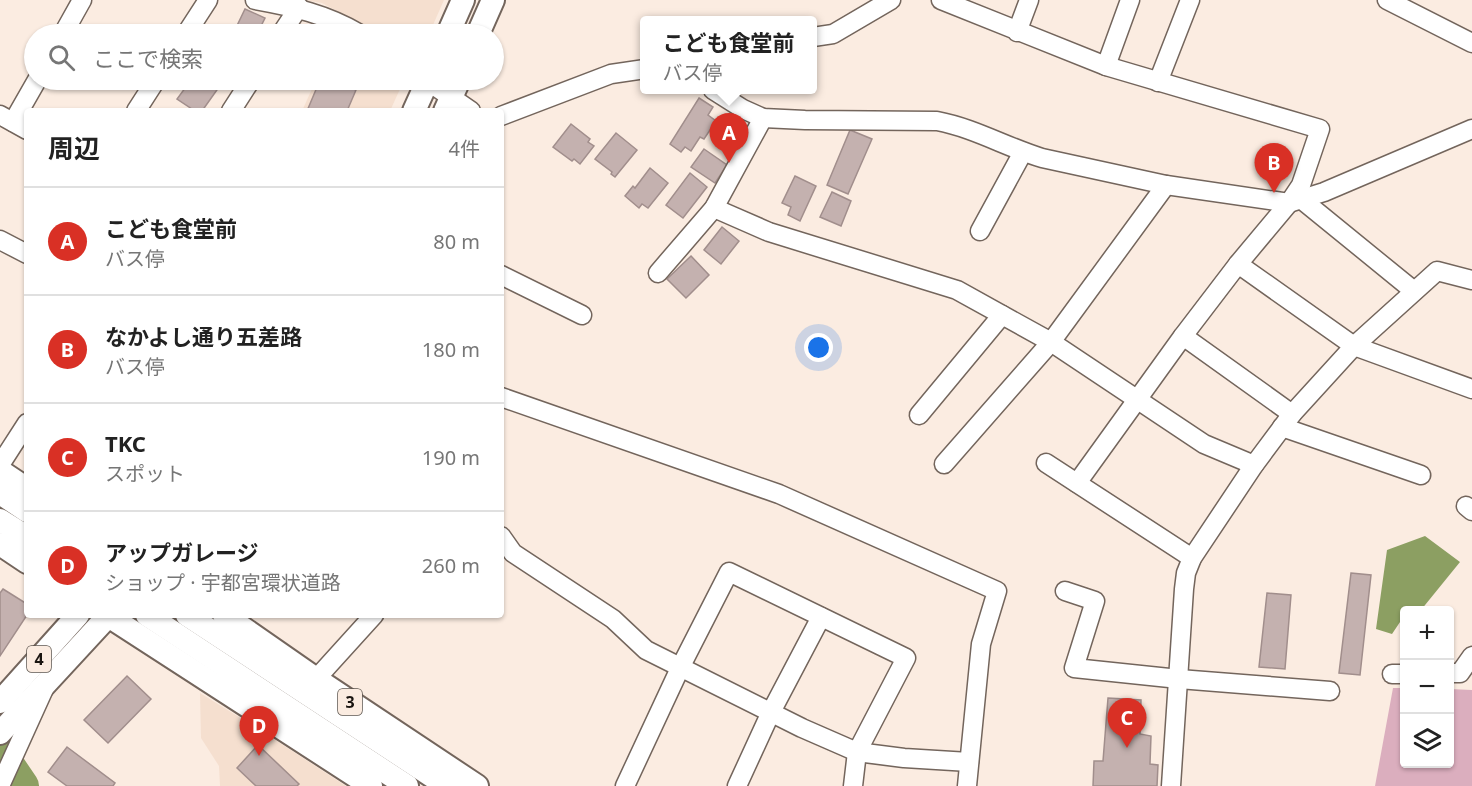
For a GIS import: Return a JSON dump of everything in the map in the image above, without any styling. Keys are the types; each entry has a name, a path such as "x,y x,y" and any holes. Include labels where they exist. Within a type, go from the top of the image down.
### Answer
{"main road":[{"path":"452,24 463,0"},
{"path":"482,24 493,0"},
{"path":"415,108 423,90"},
{"path":"0,471 24,487"},
{"path":"0,493 24,509"},
{"path":"0,520 24,535"},
{"path":"0,544 24,560"},
{"name":"4","path":"0,702 75,618"},
{"name":"4","path":"4,730 105,618"},
{"path":"113,618 371,786"},
{"name":"3","path":"153,618 249,669 447,786"},
{"name":"3","path":"190,618 249,669 407,786"},
{"name":"3","path":"235,618 316,679 477,786"}],"street":[{"path":"69,24 82,0"},
{"path":"192,24 208,0"},
{"path":"255,0 299,7 340,24"},
{"path":"941,0 1106,66 1320,129 1295,201 1238,264 1077,483"},
{"path":"1017,32 1029,0"},
{"path":"1106,66 1130,0"},
{"path":"1158,82 1190,0"},
{"path":"1387,0 1472,43"},
{"path":"817,37 833,34 884,2"},
{"path":"288,24 299,7"},
{"path":"504,115 611,74 640,70"},
{"path":"13,122 31,90"},
{"path":"138,108 150,90"},
{"path":"233,108 245,90"},
{"path":"719,94 763,118 937,121 959,125 1023,152 1166,185 1295,201 1335,188 1472,129"},
{"path":"452,96 467,108"},
{"path":"658,273 714,208 763,118"},
{"path":"980,231 1023,152"},
{"path":"944,464 1052,342 1166,185"},
{"path":"1295,201 1414,291"},
{"path":"714,208 769,232 957,290 1052,342 1204,444 1254,465"},
{"path":"0,240 24,253"},
{"path":"1238,264 1354,346 1472,389"},
{"path":"1171,786 1184,589 1186,573 1192,558 1254,465 1287,421 1354,346 1437,271 1472,280"},
{"path":"504,276 582,315"},
{"path":"919,415 1002,315"},
{"path":"1183,336 1287,421 1422,475"},
{"path":"504,398 779,494 997,591 981,644 967,786"},
{"path":"0,465 24,428"},
{"path":"1046,463 1192,558"},
{"path":"504,540 513,553 612,619 646,650 771,712 857,753 969,762"},
{"path":"625,786 681,666 729,572 906,658 857,753 853,786"},
{"path":"1065,591 1095,601 1074,668 1330,691"},
{"path":"736,786 771,712 821,617"},
{"path":"316,679 371,618"},
{"path":"1454,673 1460,673 1472,656"},
{"path":"0,786 40,701 45,684"}],"shaded area":[{"path":"304,0 444,0 433,24 361,24 322,3"},
{"path":"311,90 400,90 391,108 303,108"},
{"path":"1425,536 1460,562 1424,606 1400,606 1400,622 1392,634 1376,629 1387,550"},
{"path":"1393,688 1400,688 1400,768 1454,768 1454,689 1472,690 1472,786 1375,786"},
{"path":"200,693 346,786 220,786 219,766 201,738"}],"building":[{"path":"245,9 265,18 262,24 238,24"},
{"path":"184,90 217,90 204,108 190,108 177,99"},
{"path":"316,90 356,90 348,108 308,108"},
{"path":"699,98 713,107 708,115 716,121 704,139 700,137 691,151 685,147 681,152 670,144"},
{"path":"571,124 590,139 588,142 594,146 580,164 553,147"},
{"path":"850,130 872,139 848,194 827,185"},
{"path":"616,133 637,150 615,177 595,159"},
{"path":"704,149 727,165 715,183 691,167"},
{"path":"650,168 668,183 648,208 642,204 639,208 625,196 633,186 635,188"},
{"path":"690,173 707,187 683,218 666,205"},
{"path":"795,176 816,186 800,221 788,215 791,207 782,203"},
{"path":"832,192 851,201 841,226 820,217"},
{"path":"722,227 739,241 721,264 704,250"},
{"path":"691,256 709,275 686,298 667,279"},
{"path":"1351,573 1371,575 1360,675 1339,673"},
{"path":"3,589 24,602 25,618 0,656 0,593"},
{"path":"1267,593 1291,595 1285,669 1259,667"},
{"path":"127,676 151,699 108,743 84,720"},
{"path":"1108,698 1141,700 1140,734 1151,736 1150,764 1158,765 1157,786 1093,786 1094,761 1103,761"},
{"path":"258,745 299,784 297,786 256,786 237,768"},
{"path":"67,747 115,783 113,786 67,786 48,772"}],"waterway":[{"path":"0,752 23,786"}],"place":[{"name":"こども食堂前","path":"729,163"},
{"name":"なかよし通り五差路","path":"1274,193"},
{"name":"TKC","path":"1127,748"},
{"name":"アップガレージ","path":"259,756"}]}
